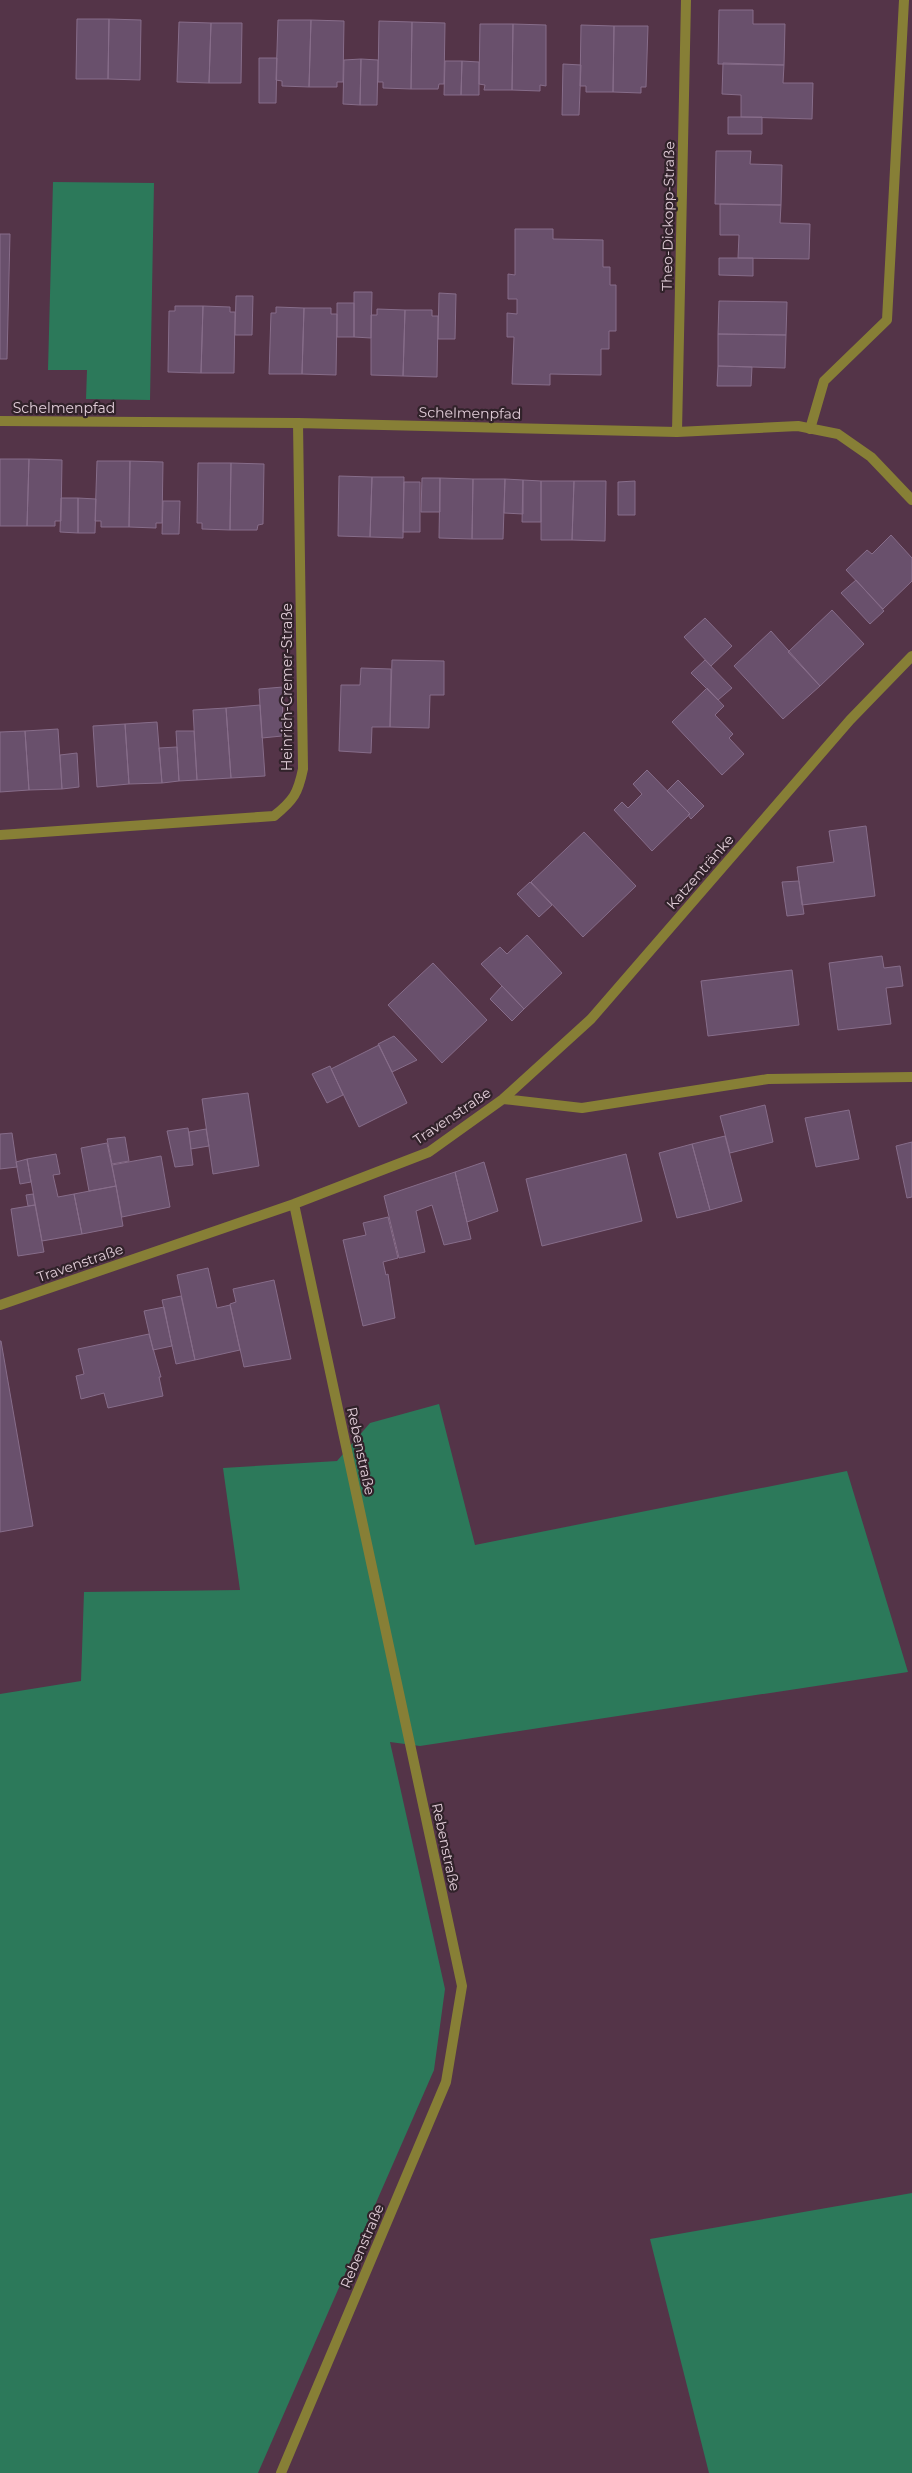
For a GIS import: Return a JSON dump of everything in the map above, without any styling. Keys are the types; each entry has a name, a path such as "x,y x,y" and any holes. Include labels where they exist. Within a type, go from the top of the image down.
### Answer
{"street":[{"name":"Theo-Dickopp-Straße","path":"677,432 686,0"},
{"path":"810,429 824,381 887,320 904,0"},
{"name":"Schelmenpfad","path":"0,421 298,423 677,432 798,426 838,434 871,457 912,500"},
{"name":"Heinrich-Cremer-Straße","path":"0,835 274,816 288,805 298,792 303,769 298,423"},
{"name":"Katzentränke","path":"503,1099 591,1019 850,720 912,656"},
{"name":"Travenstraße","path":"0,1305 294,1204 429,1152 503,1099 582,1108 768,1079 912,1077"},
{"name":"Rebenstraße","path":"281,2473 446,2082 462,1986 294,1204"}],"green space":[{"path":"53,182 154,183 150,400 86,399 87,370 48,370"},
{"path":"439,1404 475,1545 847,1471 908,1672 420,1746 390,1742 445,1989 434,2070 258,2473 0,2473 0,1694 81,1681 84,1592 240,1590 223,1468 337,1461 370,1423"},
{"path":"912,2193 912,2473 709,2473 650,2239"}],"building":[{"path":"719,10 753,10 753,24 785,24 784,65 718,64"},
{"path":"77,19 109,19 108,79 76,79"},
{"path":"109,19 141,20 140,80 108,79"},
{"path":"278,20 311,20 309,87 282,86 282,81 276,80"},
{"path":"311,20 344,21 343,82 337,82 337,87 309,87"},
{"path":"379,21 412,22 411,89 383,88 383,82 378,82"},
{"path":"179,22 211,23 209,83 177,82"},
{"path":"412,22 445,23 444,84 439,84 438,89 411,89"},
{"path":"211,23 242,23 241,83 209,83"},
{"path":"480,24 513,24 512,90 484,90 485,85 479,84"},
{"path":"513,24 546,25 546,86 540,85 540,91 512,90"},
{"path":"581,25 614,26 613,92 586,92 586,86 580,86"},
{"path":"614,26 648,26 646,87 641,87 641,93 613,92"},
{"path":"259,58 277,58 276,103 259,103"},
{"path":"361,59 378,60 377,105 360,105"},
{"path":"361,59 360,105 343,104 344,60"},
{"path":"445,61 462,61 461,95 444,95"},
{"path":"462,61 479,62 479,95 461,95"},
{"path":"723,63 784,65 783,83 813,83 812,119 741,117 741,95 722,94"},
{"path":"563,64 581,65 579,115 562,115"},
{"path":"728,117 762,117 762,134 728,134"},
{"path":"716,151 751,151 750,164 782,165 781,205 715,204"},
{"path":"720,204 781,205 780,223 810,224 809,259 738,258 739,235 720,235"},
{"path":"515,229 553,229 553,239 603,240 603,267 610,267 610,285 616,285 616,331 609,331 609,349 601,349 601,375 550,374 550,385 512,384 514,337 507,337 507,313 517,314 517,299 508,299 508,274 515,275"},
{"path":"0,234 10,234 7,359 0,359"},
{"path":"719,258 753,258 753,276 719,275"},
{"path":"354,292 372,292 371,338 354,337"},
{"path":"439,293 456,294 455,339 438,339"},
{"path":"236,296 253,296 252,335 235,335"},
{"path":"719,301 787,302 786,335 718,334"},
{"path":"337,303 354,303 354,337 337,337"},
{"path":"175,306 203,306 201,373 168,372 169,311 175,311"},
{"path":"203,306 230,307 230,312 235,312 234,373 201,373"},
{"path":"276,307 304,308 302,374 269,374 271,313 276,313"},
{"path":"304,308 331,308 331,314 337,314 336,375 302,374"},
{"path":"377,309 405,310 403,376 371,375 371,315 377,315"},
{"path":"405,310 432,310 432,316 438,316 437,377 403,376"},
{"path":"718,334 786,335 785,368 718,366"},
{"path":"718,366 752,367 751,386 717,386"},
{"path":"0,459 29,459 27,526 0,526"},
{"path":"29,459 62,460 61,521 55,521 55,526 27,526"},
{"path":"97,461 130,461 129,527 101,527 101,521 95,521"},
{"path":"130,461 163,462 162,523 156,523 156,528 129,527"},
{"path":"198,463 231,463 230,530 202,529 202,523 197,523"},
{"path":"231,463 264,464 263,524 258,525 257,530 230,530"},
{"path":"339,476 372,477 370,537 338,536"},
{"path":"372,477 404,477 403,538 370,537"},
{"path":"422,478 440,478 440,512 421,512"},
{"path":"440,478 473,479 472,539 439,538"},
{"path":"473,479 505,479 503,539 472,539"},
{"path":"505,479 523,480 523,514 504,513"},
{"path":"523,480 541,481 541,522 522,522"},
{"path":"541,481 574,481 572,540 541,540"},
{"path":"574,481 606,481 605,541 572,540"},
{"path":"635,481 635,515 618,515 618,482"},
{"path":"404,482 420,482 420,532 403,532"},
{"path":"61,498 78,498 78,533 60,532"},
{"path":"78,498 96,499 95,533 78,533"},
{"path":"163,501 180,501 179,534 162,534"},
{"path":"891,535 912,558 912,581 883,609 846,570 867,550 872,554"},
{"path":"856,580 884,611 870,624 841,593"},
{"path":"832,610 864,644 820,686 788,652"},
{"path":"705,618 732,646 711,666 684,637"},
{"path":"771,631 820,686 783,719 734,666"},
{"path":"392,660 444,661 444,695 430,695 429,728 390,727"},
{"path":"705,660 732,688 718,700 691,673"},
{"path":"361,668 391,669 390,727 372,727 371,753 339,751 341,685 360,685"},
{"path":"283,687 282,736 262,738 259,689"},
{"path":"707,688 724,706 715,715 733,734 729,738 744,754 722,775 672,722"},
{"path":"260,705 265,776 231,778 226,708"},
{"path":"226,708 231,778 197,780 193,710"},
{"path":"157,722 162,783 129,784 125,724"},
{"path":"125,724 129,784 97,787 93,726"},
{"path":"58,729 62,789 29,790 25,731"},
{"path":"25,731 29,790 0,792 0,732"},
{"path":"176,731 194,731 197,780 179,781"},
{"path":"177,747 179,781 162,783 159,748"},
{"path":"77,753 79,787 62,789 60,755"},
{"path":"647,770 690,814 652,851 614,810 622,802 628,808 642,794 633,784"},
{"path":"678,780 704,806 691,819 688,815 690,814 667,791"},
{"path":"866,826 875,896 802,905 797,867 834,862 829,831"},
{"path":"584,832 636,886 583,937 531,882"},
{"path":"799,881 804,914 787,916 782,882"},
{"path":"530,882 552,905 539,917 517,894"},
{"path":"527,935 562,973 524,1009 481,964 500,947 507,954"},
{"path":"882,956 884,968 900,966 903,986 886,988 891,1024 838,1030 829,963"},
{"path":"433,963 487,1020 442,1063 388,1005"},
{"path":"792,970 799,1025 708,1036 701,981"},
{"path":"502,986 524,1009 512,1021 490,999"},
{"path":"394,1036 417,1060 392,1072 378,1044"},
{"path":"379,1045 407,1103 359,1127 331,1069"},
{"path":"330,1066 343,1095 327,1103 312,1074"},
{"path":"248,1093 259,1166 213,1174 202,1099"},
{"path":"765,1105 773,1142 730,1153 720,1116"},
{"path":"849,1110 859,1159 816,1167 805,1118"},
{"path":"188,1128 193,1165 175,1167 167,1131"},
{"path":"206,1129 209,1146 191,1149 189,1132"},
{"path":"12,1133 17,1167 0,1169 0,1134"},
{"path":"725,1136 742,1201 710,1210 692,1144"},
{"path":"125,1137 129,1161 112,1164 107,1139"},
{"path":"912,1142 912,1197 907,1198 896,1146"},
{"path":"107,1143 116,1186 89,1191 81,1148"},
{"path":"692,1144 710,1210 677,1218 659,1153"},
{"path":"56,1154 60,1174 53,1175 58,1197 74,1194 82,1234 42,1241 27,1159"},
{"path":"626,1154 642,1221 542,1246 526,1179"},
{"path":"161,1156 170,1207 122,1217 112,1165"},
{"path":"27,1159 31,1182 20,1184 16,1162"},
{"path":"484,1162 498,1211 467,1222 455,1172"},
{"path":"455,1172 471,1239 444,1245 432,1205 416,1211 425,1252 399,1258 384,1196"},
{"path":"116,1186 123,1226 82,1234 74,1194"},
{"path":"33,1194 35,1205 28,1206 26,1195"},
{"path":"35,1205 44,1252 18,1256 11,1209"},
{"path":"388,1217 398,1258 383,1262 386,1275 388,1274 395,1318 363,1326 343,1240 366,1235 363,1223"},
{"path":"208,1268 217,1308 230,1305 240,1350 195,1360 177,1275"},
{"path":"274,1280 291,1359 244,1367 230,1304 236,1302 233,1289"},
{"path":"181,1296 195,1360 176,1364 162,1300"},
{"path":"164,1307 172,1346 153,1350 144,1311"},
{"path":"149,1334 161,1377 159,1377 163,1396 108,1408 104,1393 81,1399 76,1376 84,1374 78,1349"},
{"path":"0,1341 33,1526 0,1532"}]}
